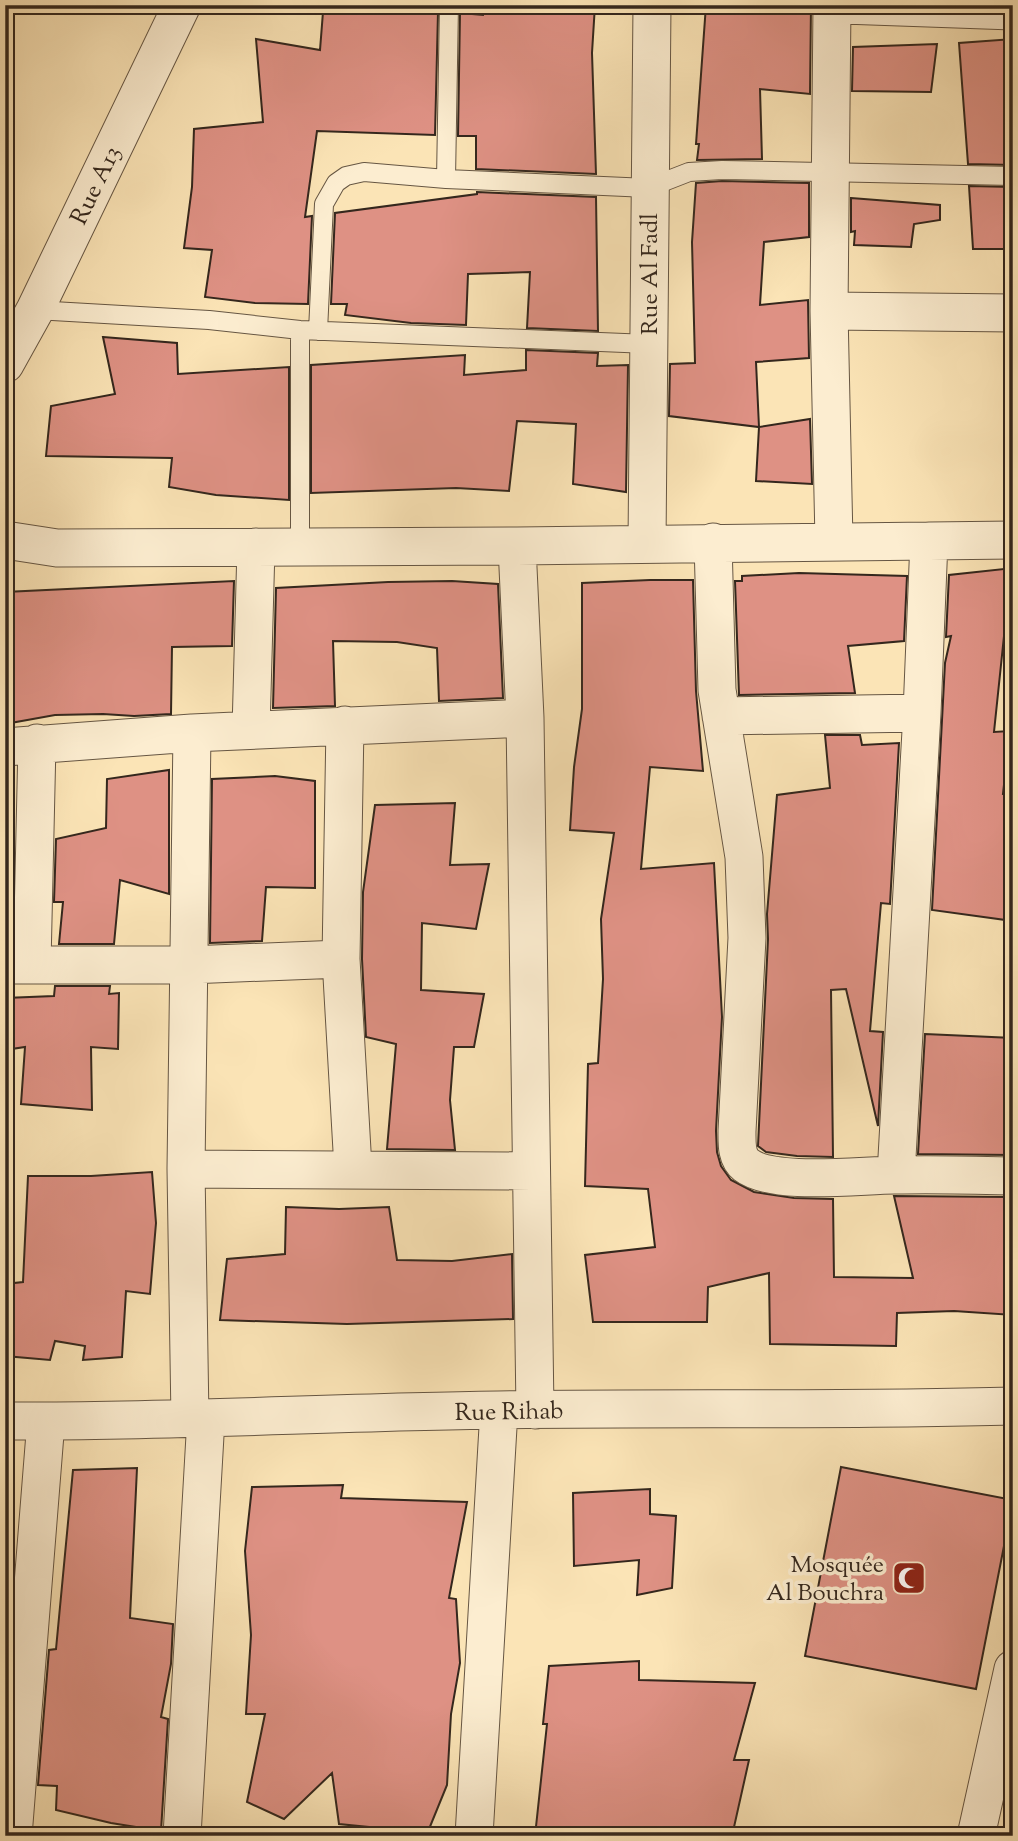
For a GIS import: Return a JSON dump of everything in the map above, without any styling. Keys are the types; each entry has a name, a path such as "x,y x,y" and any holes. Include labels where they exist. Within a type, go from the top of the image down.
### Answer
{"street":[{"name":"Rue A13","path":"5,364 35,310 181,5"},
{"name":"Rue Al Fadl","path":"647,543 648,188 652,5"},
{"path":"832,5 829,311 834,541"},
{"path":"843,5 1013,11"},
{"path":"829,311 1013,313"},
{"path":"5,540 57,548 1013,540"},
{"path":"895,1175 922,713 929,541"},
{"path":"713,542 716,690 742,845 745,884 747,938 738,1151 744,1163 766,1174 793,1178 1013,1176"},
{"path":"517,546 525,718 535,1410"},
{"path":"251,730 256,547"},
{"path":"721,716 922,713"},
{"path":"341,959 189,965 19,965 21,745 191,733 525,718"},
{"path":"345,725 341,959 353,1168"},
{"path":"182,1836 198,1419 186,1169 191,733"},
{"path":"186,1169 531,1171"},
{"name":"Rue Rihab","path":"5,1421 198,1419 499,1410 1013,1406"},
{"path":"474,1836 499,1410"},
{"path":"13,1836 46,1421"},
{"path":"975,1836 1013,1669"}],"lane":[{"path":"446,179 449,5"},
{"path":"300,547 309,331 324,204 337,183 346,176 364,172 446,179 648,188 689,172 722,170 1013,176"},
{"path":"35,310 209,320 309,331 649,344"}],"building":[{"path":"484,5 595,5 592,53 596,174 476,169 476,136 458,136 460,13 483,15"},
{"path":"706,5 811,5 810,94 760,89 762,159 697,160"},
{"path":"377,9 438,12 435,135 317,131 305,217 312,216 308,304 255,303 205,297 212,250 184,248 192,187 194,129 263,122 256,39 320,50 323,12"},
{"path":"1013,39 1013,165 968,164 959,43"},
{"path":"937,44 931,92 852,91 853,47"},
{"path":"696,183 809,183 809,237 764,242 760,305 808,300 809,358 756,362 759,427 669,416 670,364 695,363 692,242"},
{"path":"969,186 1013,187 1013,249 973,249"},
{"path":"477,192 596,197 598,331 527,328 530,272 468,274 466,325 411,323 345,315 347,304 331,304 335,213"},
{"path":"851,198 940,205 940,220 914,224 911,247 854,245 855,231 851,232"},
{"path":"103,337 177,343 178,374 289,367 289,500 216,495 169,487 172,458 46,456 51,406 115,394"},
{"path":"526,350 598,353 597,366 628,365 626,492 573,484 576,424 517,421 509,491 456,488 311,493 311,365 465,355 464,375 526,370"},
{"path":"810,419 812,484 756,481 759,427"},
{"path":"1013,568 1013,637 1004,636 994,732 1010,731 1003,794 1013,793 1013,921 932,910 945,663 951,636 946,637 949,575"},
{"path":"799,573 907,576 904,641 848,646 855,693 739,695 735,581 742,581 742,576"},
{"path":"693,580 696,691 703,771 650,767 641,869 714,863 722,1017 716,1131 721,1166 731,1180 754,1192 794,1198 833,1199 834,1277 913,1278 894,1196 1012,1197 1013,1315 954,1311 897,1313 896,1346 770,1344 769,1273 708,1287 707,1322 593,1322 585,1255 655,1247 648,1189 585,1186 588,1064 598,1063 603,979 601,919 614,833 570,830 574,767 582,709 582,583"},
{"path":"234,581 232,646 172,647 171,714 55,715 5,724 5,592"},
{"path":"452,581 498,584 503,698 439,701 437,648 397,642 333,641 335,706 273,708 276,588"},
{"path":"825,735 860,735 862,745 899,743 890,904 881,903 870,1031 883,1032 878,1126 846,989 831,990 833,1157 766,1152 758,1146 767,914 777,795 830,788"},
{"path":"169,770 169,894 120,880 114,944 59,944 63,902 54,902 56,839 106,828 107,779"},
{"path":"275,776 315,781 315,888 266,887 262,941 210,943 212,779"},
{"path":"455,803 450,865 489,864 476,929 422,923 421,990 484,994 474,1047 454,1047 450,1100 455,1150 387,1149 396,1044 366,1037 362,959 363,892 375,805"},
{"path":"14,849 12,900 5,899 5,850"},
{"path":"55,986 110,986 109,994 119,993 118,1049 91,1047 92,1110 21,1104 25,1047 5,1050 5,998 54,996"},
{"path":"925,1034 1013,1038 1013,1155 918,1154"},
{"path":"152,1172 156,1223 150,1294 126,1291 122,1357 83,1360 85,1346 55,1341 50,1360 5,1356 5,1284 23,1282 28,1176"},
{"path":"286,1207 389,1207 397,1260 452,1261 512,1254 513,1319 347,1324 220,1320 227,1259 285,1254"},
{"name":"Mosquée Al Bouchra","path":"841,1467 1013,1500 976,1689 805,1656"},
{"path":"137,1468 130,1618 173,1624 171,1664 161,1717 168,1719 161,1831 56,1810 57,1786 38,1785 49,1650 56,1649 73,1470"},
{"path":"343,1485 341,1498 467,1502 449,1598 456,1599 460,1663 451,1714 447,1785 427,1834 401,1836 399,1830 339,1824 332,1773 284,1819 247,1802 265,1714 246,1714 251,1635 245,1551 252,1487"},
{"path":"650,1489 650,1514 676,1516 672,1588 637,1595 639,1560 574,1566 573,1493"},
{"path":"639,1661 639,1680 755,1683 734,1760 749,1760 732,1836 535,1836 547,1724 543,1724 549,1666"}],"place":[{"name":"Mosquée Al Bouchra","path":"909,1578"}]}
